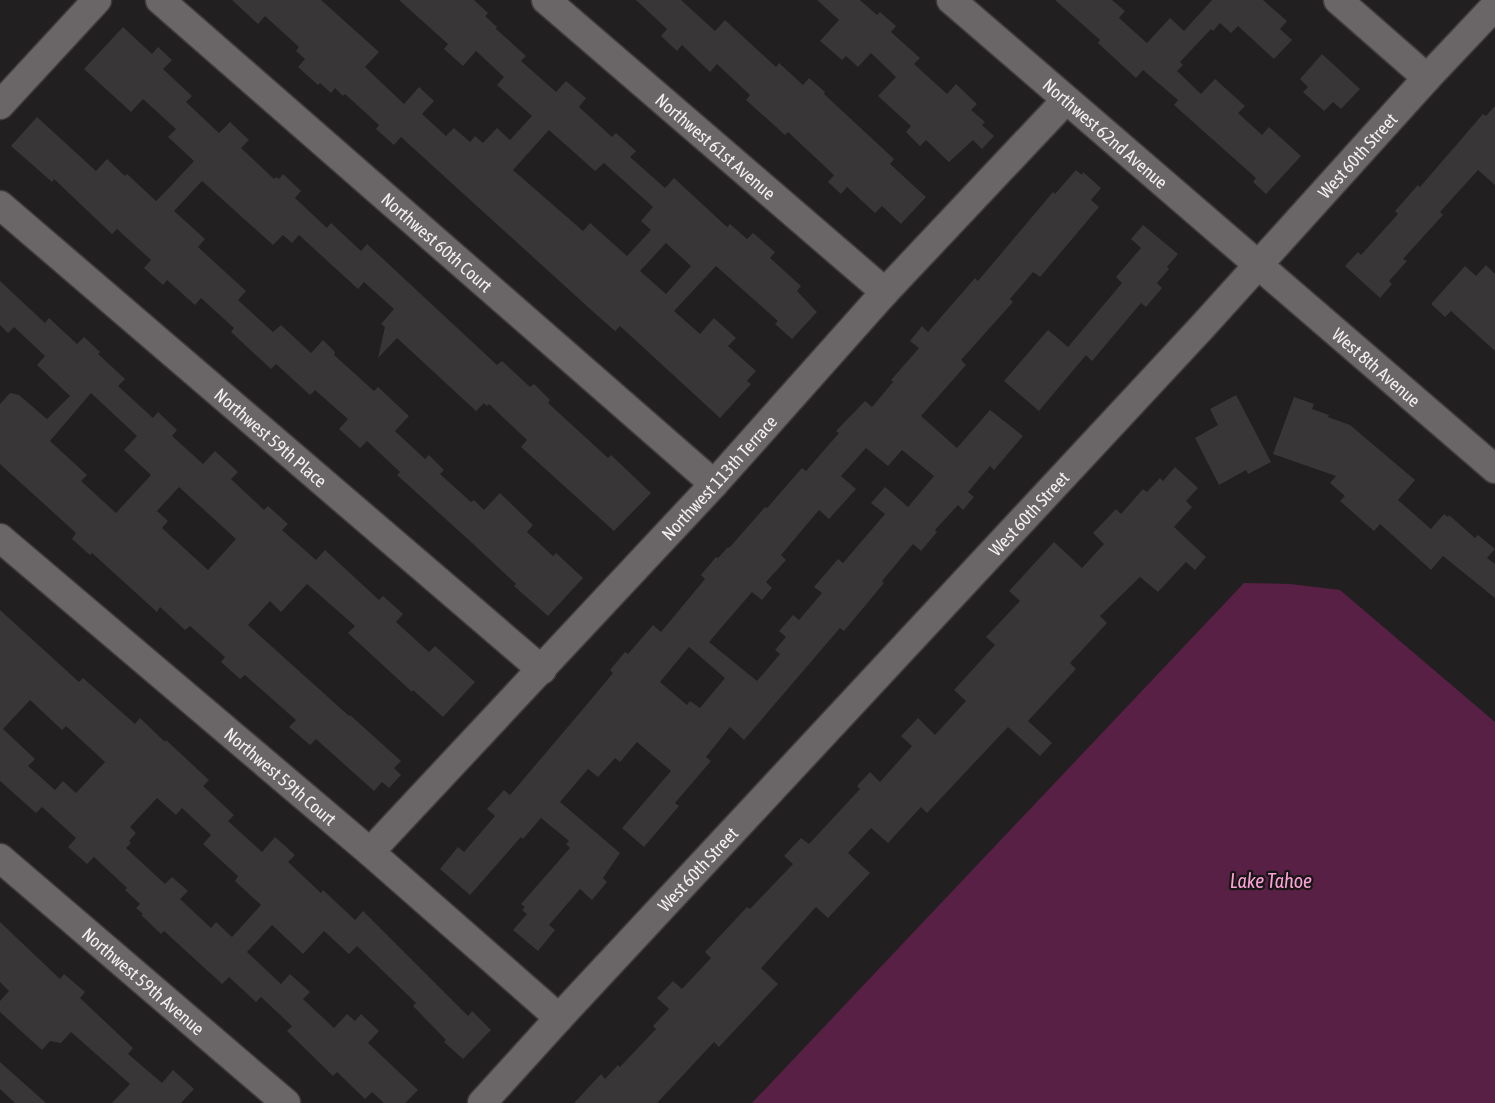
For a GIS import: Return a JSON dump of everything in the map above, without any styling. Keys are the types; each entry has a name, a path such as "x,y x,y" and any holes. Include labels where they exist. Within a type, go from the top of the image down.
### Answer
{"street":[{"path":"0,105 97,0"},
{"name":"Northwest 60th Court","path":"160,0 714,484"},
{"name":"Northwest 61st Avenue","path":"546,0 885,292"},
{"name":"Northwest 62nd Avenue","path":"951,0 1258,266"},
{"path":"1338,0 1427,78"},
{"name":"West 60th Street","path":"482,1103 1258,266 1495,6"},
{"name":"Northwest 113th Terrace","path":"370,852 542,670 714,484 885,292 1066,100"},
{"name":"Northwest 59th Place","path":"0,205 542,670"},
{"name":"West 8th Avenue","path":"1258,266 1495,469"},
{"name":"Northwest 59th Court","path":"0,538 370,852 559,1018"},
{"name":"Northwest 59th Avenue","path":"0,858 286,1103"}],"water":[{"name":"Lake Tahoe","path":"1244,583 1290,584 1340,590 1495,722 1495,1103 752,1103"}],"building":[{"path":"232,0 321,0 379,52 365,67 404,104 419,87 434,101 422,114 446,136 454,128 470,142 475,136 483,143 497,128 510,140 532,116 497,85 504,77 476,51 463,66 444,49 448,44 399,0 474,0 488,13 485,16 497,27 496,29 526,56 521,61 556,92 566,81 586,98 579,107 612,137 616,133 636,151 630,157 665,188 674,178 727,227 730,224 747,239 753,233 775,252 770,258 801,286 797,291 817,312 792,339 775,324 778,321 716,266 674,311 700,334 714,318 736,338 728,346 756,371 747,381 751,384 720,418 620,326 615,331 401,137 394,145 376,129 379,125 345,94 343,96 335,88 331,93 320,83 318,85 298,67 305,59 296,51 299,47 265,16 258,24","holes":["549,130 595,171 604,163 653,207 641,221 651,230 627,256 590,223 583,231 513,170","666,243 691,266 666,294 640,271"]},
{"path":"636,0 681,0 715,31 725,20 776,67 779,63 803,85 809,78 825,92 824,94 894,159 890,164 926,197 901,224 882,206 875,213 847,187 841,194 828,182 834,175 788,132 785,135 746,100 750,95 717,64 710,72 682,45 677,51 661,36 667,29"},
{"path":"817,0 860,0 877,15 880,12 896,26 891,32 920,58 914,64 947,94 956,84 977,104 971,110 985,122 982,125 994,136 982,149 973,140 949,162 926,140 920,146 906,132 911,126 878,96 896,77 871,53 858,67 846,56 842,60 820,41 839,20"},
{"path":"1055,0 1112,0 1125,11 1119,18 1147,43 1170,18 1184,31 1212,0 1263,0 1287,21 1280,29 1292,40 1274,59 1238,26 1231,33 1220,23 1213,31 1211,29 1180,62 1183,65 1177,71 1201,94 1215,79 1245,106 1238,113 1262,135 1269,127 1301,156 1266,194 1253,182 1256,178 1174,105 1178,100 1143,70 1136,78 1098,43 1100,40"},
{"path":"123,27 152,54 158,47 172,60 163,69 192,96 186,102 219,133 230,122 249,140 241,148 274,179 276,177 279,179 283,174 301,191 295,198 327,228 331,223 361,251 367,244 497,365 502,361 530,387 534,384 550,400 548,403 608,458 611,455 651,493 614,531 521,447 527,440 489,404 487,406 484,403 476,411 397,338 378,358 385,327 381,324 394,309 364,282 358,289 299,235 292,243 283,235 273,245 202,181 174,211 205,239 198,247 246,291 238,300 273,332 281,325 311,353 323,340 335,352 334,355 374,391 378,387 409,416 395,431 425,459 429,455 444,470 440,474 471,502 474,500 484,510 500,493 533,525 527,532 553,556 556,553 583,578 548,616 397,475 400,472 367,441 360,448 339,429 348,419 315,390 310,395 276,364 271,369 231,332 234,328 201,298 195,305 167,280 163,285 144,268 151,260 117,229 112,234 54,179 52,182 11,146 37,117 96,171 107,159 156,201 167,190 194,161 168,137 176,129 143,99 131,112 84,69"},
{"path":"1322,54 1360,89 1341,109 1333,102 1324,111 1303,92 1308,87 1300,79"},
{"path":"1495,106 1495,185 1478,170 1440,212 1443,215 1403,259 1407,261 1389,281 1392,284 1380,298 1345,266 1358,252 1361,255 1398,214 1395,211 1418,185 1420,187 1483,114 1486,116"},
{"path":"1076,170 1082,175 1083,172 1101,188 1091,200 1099,207 1040,277 1033,272 1010,299 1013,302 961,360 966,365 921,416 957,448 990,410 1023,436 994,470 990,466 968,492 974,497 963,510 958,505 935,530 937,532 921,551 913,544 844,631 840,628 744,740 730,727 706,757 711,761 675,803 679,806 644,847 622,828 671,771 637,742 620,762 615,758 598,777 588,769 560,802 620,853 603,878 607,882 592,900 580,889 549,925 555,930 538,951 513,930 527,914 522,910 525,907 521,904 570,848 566,844 569,841 541,818 523,839 521,837 470,895 440,869 458,847 464,852 495,816 487,809 504,790 510,795 613,673 610,670 625,652 628,654 653,625 661,632 705,579 701,575 716,557 718,558 729,548 802,468 806,471 839,433 836,431 865,401 872,407 893,382 891,380 919,348 910,341 922,326 928,332 975,278 978,281 1053,192 1055,194","holes":["866,448 888,466 902,450 934,476 908,507 885,487 871,503 885,514 843,563 838,559 814,587 822,593 799,620 793,615 779,631 786,637 775,650 780,654 757,681 709,642 752,592 762,600 772,588 766,582 786,560 781,555 819,510 829,519 856,489 841,476","689,647 725,678 700,708 690,701 687,705 660,682"]},
{"path":"1143,225 1178,254 1157,283 1162,288 1146,307 1141,303 1092,361 1086,355 1039,411 1004,381 1048,330 1068,347 1122,283 1116,277 1141,248 1131,239"},
{"path":"1486,265 1495,274 1495,351 1451,311 1445,317 1431,304 1465,266 1476,276"},
{"path":"0,281 45,323 49,318 77,344 84,337 100,352 98,354 125,379 118,386 153,418 158,412 177,430 172,436 203,464 215,451 238,472 231,479 264,510 268,506 288,524 282,530 316,560 325,550 379,600 383,596 403,614 396,622 429,652 435,646 475,682 443,717 413,690 412,692 348,633 355,626 307,584 281,612 270,601 248,625 401,761 394,768 401,775 389,788 382,782 374,791 316,739 310,745 289,727 296,720 245,675 240,679 221,662 225,657 190,626 185,630 160,607 157,612 92,553 90,555 72,539 76,533 0,464 0,404 10,393 19,395 47,419 70,396 37,365 45,356 14,327 8,333 0,325","holes":["91,393 137,436 124,450 151,475 116,513 81,481 87,475 50,441","179,487 236,539 208,570 162,528 168,521 157,511"]},
{"path":"1236,395 1271,462 1248,474 1246,470 1219,485 1195,438 1218,425 1210,409"},
{"path":"1294,397 1314,404 1312,409 1329,415 1328,417 1350,425 1415,480 1398,500 1431,529 1444,514 1448,517 1449,515 1475,538 1478,535 1495,549 1487,558 1495,564 1495,598 1443,556 1431,570 1380,524 1374,531 1340,501 1345,496 1330,483 1336,476 1273,454"},
{"path":"1175,467 1198,488 1186,501 1192,507 1174,527 1206,557 1195,570 1186,562 1158,592 1140,577 1100,616 1107,623 1070,663 1076,669 1028,721 1052,743 1040,756 1008,727 927,813 921,807 888,843 871,828 848,853 870,873 828,918 816,907 761,968 778,984 719,1047 714,1042 657,1103 574,1103 601,1074 605,1079 618,1065 620,1067 656,1029 653,1026 669,1009 657,998 673,981 682,989 711,958 705,952 747,907 750,909 793,864 784,856 801,838 809,844 860,789 857,786 870,772 880,782 912,746 901,736 918,718 935,735 966,701 954,690 995,645 986,637 1020,601 1009,591 1054,542 1082,568 1104,544 1093,533 1116,509 1121,514 1143,489 1147,492 1160,478 1163,481"},
{"path":"0,610 79,682 83,678 135,724 140,718 165,742 166,740 209,780 203,786 234,815 228,821 262,852 275,837 295,855 288,862 321,893 323,890 355,920 363,911 468,1016 472,1011 491,1030 463,1059 444,1042 446,1040 413,1006 416,1003 357,946 349,954 324,931 303,954 272,925 247,952 281,984 290,974 310,992 303,999 334,1028 347,1014 355,1021 361,1014 379,1031 368,1043 418,1090 405,1103 384,1103 372,1092 365,1099 337,1072 333,1076 287,1031 292,1026 261,997 256,1002 229,977 222,984 164,931 161,934 141,915 143,914 136,908 140,904 125,890 127,888 94,857 87,864 68,847 76,838 42,807 36,813 0,781","holes":["30,700 62,730 66,726 105,762 76,793 63,781 55,790 28,766 35,759 3,729","157,798 176,815 182,808 211,835 203,844 238,876 235,881 261,905 232,937 216,922 211,928 180,899 188,891 172,877 165,884 126,848 136,833 130,827"]},
{"path":"0,922 60,979 64,974 85,992 80,998 133,1048 128,1054 162,1083 173,1070 194,1089 181,1103 112,1103 130,1084 71,1032 61,1043 50,1041 42,1050 0,1012 0,1001 9,991 0,982"},
{"path":"0,1062 46,1103 15,1103 0,1089"}]}
